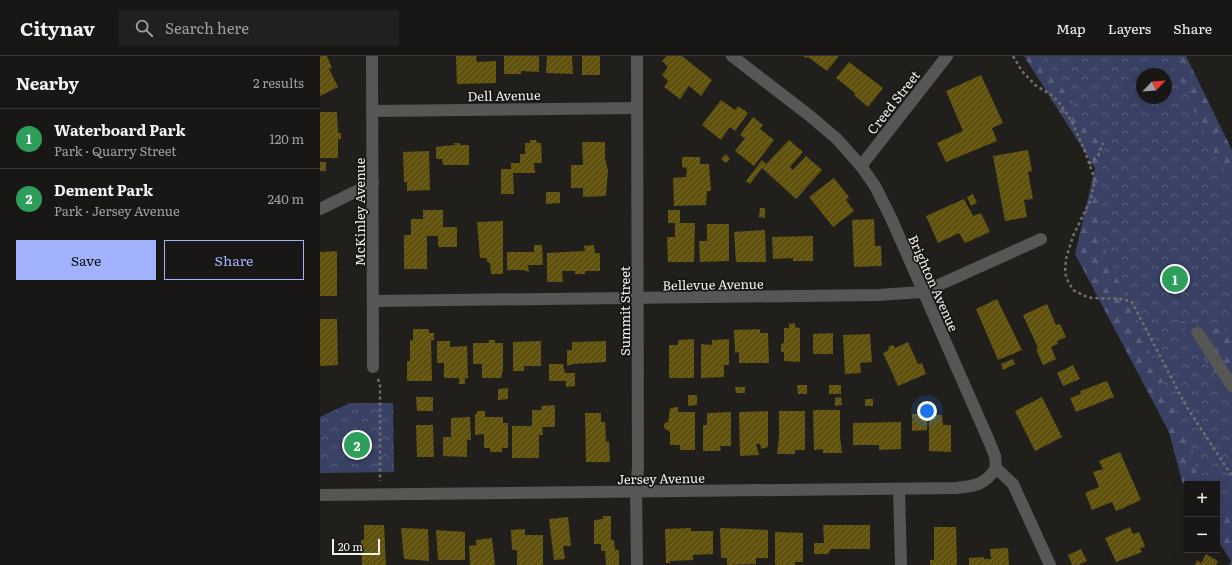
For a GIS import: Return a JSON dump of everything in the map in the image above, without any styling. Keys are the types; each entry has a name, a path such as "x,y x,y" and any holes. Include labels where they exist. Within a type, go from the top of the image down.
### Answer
{"street":[{"name":"McKinley Avenue","path":"372,56 373,367"},
{"name":"Summit Street","path":"637,56 637,565"},
{"name":"Brighton Avenue","path":"732,56 825,128 848,150 875,186 885,205 989,441 995,456 996,468"},
{"name":"Creed Street","path":"861,166 948,56"},
{"name":"Dell Avenue","path":"372,111 637,108"},
{"path":"320,209 373,183"},
{"name":"Bellevue Avenue","path":"372,301 878,295 923,292 1041,239"},
{"path":"1198,333 1232,386"},
{"path":"996,468 1012,484 1050,565"},
{"name":"Jersey Avenue","path":"320,495 956,488 971,486 983,482 990,477 996,468"},
{"path":"899,489 901,565"}],"path":[{"path":"1013,56 1022,71 1035,85 1053,96 1062,106 1072,122 1084,149 1095,180 1091,199 1073,236 1066,259 1065,273 1068,281 1073,290 1085,296 1092,298 1123,299 1132,302 1186,406 1232,476"},
{"path":"1089,164 1098,156 1104,143"},
{"path":"373,367 380,384 380,494"}],"green space":[{"path":"1024,56 1186,56 1232,150 1232,565 1229,565 1231,561 1220,544 1220,481 1184,481 1184,484 1169,432 1075,254 1095,168"},
{"path":"1042,56 1169,56 1218,161 1232,180 1232,331 1180,321 1232,402 1232,509 1220,499 1220,481 1198,481 1192,448 1103,246 1098,212 1104,150"},
{"path":"350,403 393,403 394,472 320,473 320,417"}],"building":[{"path":"320,56 327,56 332,68 329,69 338,87 320,96"},
{"path":"456,56 476,56 477,62 496,61 496,83 457,84"},
{"path":"504,56 539,56 539,72 521,71 521,74 504,74"},
{"path":"547,56 572,56 573,74 546,73"},
{"path":"582,56 600,56 600,75 582,75"},
{"path":"667,56 682,56 712,80 701,96 689,86 680,99 664,87 668,81 662,75 668,67 662,61"},
{"path":"803,56 839,56 827,71 808,57 806,58"},
{"path":"849,62 883,88 868,107 854,95 855,93 836,78"},
{"path":"981,75 1003,123 992,128 997,141 946,162 937,143 963,131 946,91"},
{"path":"721,100 735,110 738,106 748,113 735,131 730,127 721,140 702,125"},
{"path":"320,112 337,112 338,133 341,133 341,139 338,139 338,158 320,158"},
{"path":"753,117 763,125 760,129 774,140 754,166 735,151 745,138 740,135"},
{"path":"530,140 536,140 537,143 541,143 542,163 534,163 535,173 513,173 514,194 501,194 501,169 511,169 511,163 520,163 520,154 525,154 525,143 530,143"},
{"path":"789,140 803,152 790,167 793,170 806,156 822,170 796,199 762,168 750,184 746,181 762,160 766,164"},
{"path":"582,142 605,142 605,158 608,170 606,196 583,197 583,188 571,188 571,165 583,165"},
{"path":"454,143 469,145 469,165 443,165 442,159 436,159 436,147 455,145"},
{"path":"1028,150 1032,171 1028,172 1033,199 1024,200 1027,217 1005,221 993,156"},
{"path":"429,151 430,190 407,191 407,182 404,182 403,152"},
{"path":"726,154 730,159 726,163 721,159"},
{"path":"682,157 700,157 700,164 709,164 711,191 707,191 706,205 674,206 673,178 686,177 687,168 682,167"},
{"path":"320,162 326,162 326,171 320,171"},
{"path":"834,178 849,197 846,200 854,211 833,227 809,197"},
{"path":"546,192 560,192 560,203 546,204"},
{"path":"973,194 977,203 971,206 967,197"},
{"path":"964,199 973,216 981,213 990,232 965,243 959,233 938,243 926,216"},
{"path":"760,208 765,208 765,218 759,217"},
{"path":"423,210 443,210 443,227 457,227 457,247 438,247 438,236 427,236 427,269 404,269 404,235 411,235 411,219 423,219"},
{"path":"668,210 680,210 680,223 695,223 694,262 668,262 667,237 675,237 675,223 668,223"},
{"path":"874,219 875,246 881,246 882,266 854,267 852,220"},
{"path":"503,221 503,274 491,274 490,263 488,263 486,258 480,258 477,222"},
{"path":"707,224 729,224 729,261 700,262 699,241 707,241"},
{"path":"765,230 766,262 736,262 734,232"},
{"path":"813,236 813,261 793,261 793,258 773,259 772,237"},
{"path":"534,245 542,245 543,265 528,265 529,272 523,270 507,270 507,252 534,252"},
{"path":"594,245 595,253 600,253 600,271 585,271 585,274 575,274 575,271 562,271 563,282 547,282 547,253 585,251 584,246"},
{"path":"337,251 337,296 320,296 320,252"},
{"path":"997,299 1022,350 998,360 976,309"},
{"path":"1047,304 1056,325 1060,324 1066,337 1057,341 1058,344 1051,347 1056,359 1043,365 1036,349 1038,348 1023,315"},
{"path":"320,319 337,319 338,365 320,366"},
{"path":"795,323 795,327 800,328 800,362 784,361 784,352 781,352 781,344 784,343 784,328 789,328 789,324"},
{"path":"413,329 429,329 429,333 434,333 434,340 431,340 432,381 407,381 407,361 410,361 410,340 413,341"},
{"path":"760,329 760,333 768,333 769,363 739,363 739,352 735,353 734,330"},
{"path":"833,333 833,354 813,354 813,334"},
{"path":"870,334 872,362 860,363 861,373 845,374 843,335"},
{"path":"694,339 694,378 669,378 669,345 678,345 678,340"},
{"path":"729,339 729,365 724,365 724,377 701,378 701,344 712,345 712,340"},
{"path":"489,340 495,340 495,343 503,343 503,370 501,378 482,378 482,364 473,364 473,343 489,343"},
{"path":"437,341 450,341 450,347 467,346 468,378 465,378 465,384 459,384 459,378 444,378 444,363 437,363"},
{"path":"541,341 541,366 524,366 524,371 513,371 513,342"},
{"path":"606,341 606,362 573,364 567,366 567,350 572,350 572,342"},
{"path":"908,342 918,364 922,363 926,374 898,386 883,353 889,350 888,347 893,345 895,348"},
{"path":"1013,359 1015,364 1003,370 1001,364"},
{"path":"549,364 563,364 565,373 575,373 575,386 566,387 566,381 549,381"},
{"path":"1073,365 1080,379 1063,386 1057,373"},
{"path":"1107,381 1114,397 1076,412 1070,398 1081,394 1080,391"},
{"path":"797,385 807,385 807,394 798,394"},
{"path":"829,385 841,385 841,394 829,394"},
{"path":"735,387 745,387 745,393 736,393"},
{"path":"508,388 508,399 498,400 498,389"},
{"path":"688,395 697,395 697,405 688,406"},
{"path":"416,397 433,397 433,411 417,411"},
{"path":"841,397 842,405 835,406 835,398"},
{"path":"1042,397 1062,437 1035,451 1015,411"},
{"path":"865,399 873,399 873,406 865,406"},
{"path":"555,405 555,427 542,427 543,435 539,435 539,458 512,458 512,426 532,426 532,410 542,410 541,406"},
{"path":"678,407 678,412 695,412 695,450 680,450 680,445 670,445 670,432 664,428 664,425 666,422 668,423 670,408"},
{"path":"813,410 840,410 840,437 842,453 823,453 823,449 814,450"},
{"path":"477,411 485,411 485,417 503,417 503,423 508,423 508,448 502,448 502,452 490,452 490,448 484,448 484,434 475,435 475,414 477,414"},
{"path":"768,411 768,447 761,449 760,444 756,444 759,455 740,456 739,412"},
{"path":"779,411 805,411 805,450 795,450 795,454 777,454 779,438"},
{"path":"731,412 731,446 720,446 721,451 703,451 703,425 707,425 707,413"},
{"path":"585,413 601,413 601,422 605,422 606,442 609,441 610,462 586,462"},
{"path":"927,413 927,430 912,431 912,414"},
{"path":"929,415 942,415 943,425 951,425 951,452 929,451"},
{"path":"470,417 471,440 467,440 467,457 443,456 443,437 451,437 451,418"},
{"path":"901,422 901,449 879,450 879,445 853,445 853,423"},
{"path":"416,425 433,425 434,457 417,457"},
{"path":"1120,452 1141,500 1116,511 1112,502 1092,510 1085,493 1099,487 1093,472 1103,469 1099,461"},
{"path":"603,516 611,516 611,540 614,540 615,550 619,550 619,565 606,565 605,551 601,551 601,544 594,544 594,520 603,519"},
{"path":"568,517 571,546 563,546 565,559 554,560 549,519"},
{"path":"364,525 384,525 386,565 362,565 361,540 364,540"},
{"path":"823,525 870,525 870,549 831,549 828,554 814,554 814,543 824,543"},
{"path":"934,527 956,527 957,565 930,565 930,560 934,560"},
{"path":"1130,527 1133,534 1139,532 1145,546 1140,549 1142,552 1116,562 1105,538"},
{"path":"401,528 428,529 429,561 404,559"},
{"path":"691,528 691,531 713,531 713,554 693,555 693,560 670,561 671,563 666,563 665,529"},
{"path":"720,528 768,530 768,558 756,558 756,564 727,565 727,558 721,558"},
{"path":"525,529 525,535 543,535 543,565 517,565 517,550 512,550 511,530"},
{"path":"436,530 465,532 465,560 438,560"},
{"path":"775,532 803,533 803,562 795,562 795,565 775,565"},
{"path":"492,538 495,565 470,565 469,546 476,545 476,540"},
{"path":"1008,548 1009,565 969,565 969,558 984,557 984,559 991,559 990,549"},
{"path":"1081,549 1087,561 1079,565 1072,565 1068,555"},
{"path":"1206,554 1218,561 1216,565 1195,565 1197,560 1201,563"}],"place":[{"name":"Waterboard Park","path":"1175,279"},
{"name":"Dement Park","path":"357,445"}]}
